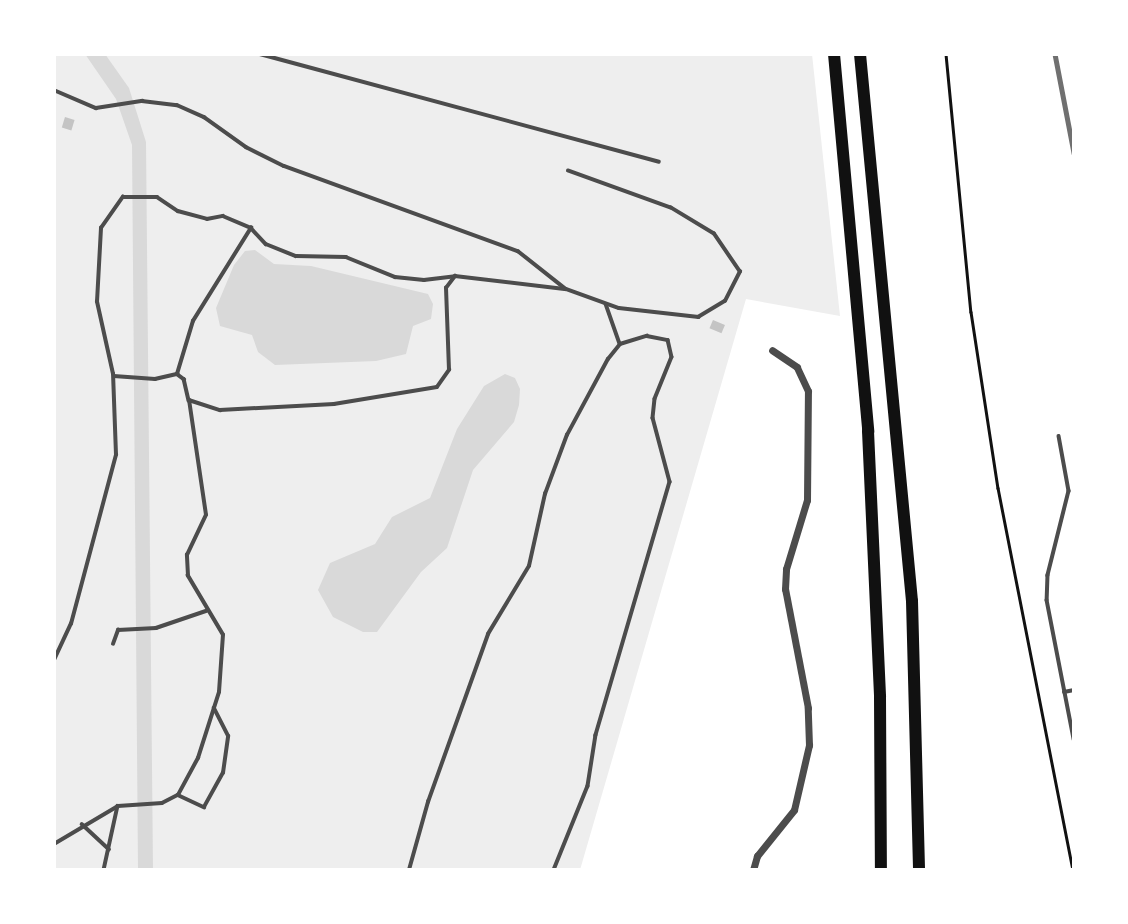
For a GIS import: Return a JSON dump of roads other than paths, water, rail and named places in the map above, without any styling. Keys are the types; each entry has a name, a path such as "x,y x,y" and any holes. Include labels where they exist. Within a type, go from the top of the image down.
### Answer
{"highway":[{"path":"834,54 869,444 880,697 881,870"},
{"path":"860,54 912,601 919,870"}],"street":[{"path":"753,870 757,856 794,810 809,745 808,708 785,589 789,554 807,500 808,391 797,367 772,351"}],"lane":[{"path":"260,54 659,162"},
{"path":"54,90 96,108 142,101 177,105 204,117 246,147 330,186 518,251 566,289"},
{"path":"54,660 71,624 116,455 114,376 97,302 101,228 115,203 128,196 157,197 192,216 223,216 251,228 266,244 296,256 346,257 395,277 455,276 566,289 607,304 698,317 725,301 740,272 715,234 671,208 568,171"},
{"path":"177,374 193,321 251,228"},
{"path":"188,400 220,410 334,404 437,387 449,370 446,288 455,276"},
{"path":"607,304 621,344"},
{"path":"409,870 428,802 488,634 528,566 545,494 567,435 608,359 621,344 647,336 668,340 672,357 654,399 653,418 670,482 596,735 588,786 554,870"},
{"path":"54,844 82,824 118,806 162,803 178,795 198,758 214,708 223,635 206,611 188,576 187,555 206,515 184,379 177,374 155,379 114,376"},
{"path":"1059,436 1069,491 1048,575 1047,600 1074,739"},
{"path":"113,644 118,630 156,628 206,611"},
{"path":"1064,692 1074,691"},
{"path":"178,795 204,807 223,773 228,736 214,708"},
{"path":"104,870 118,806"},
{"path":"82,824 109,849"}],"railway":[{"path":"1055,54 1074,153"}]}
